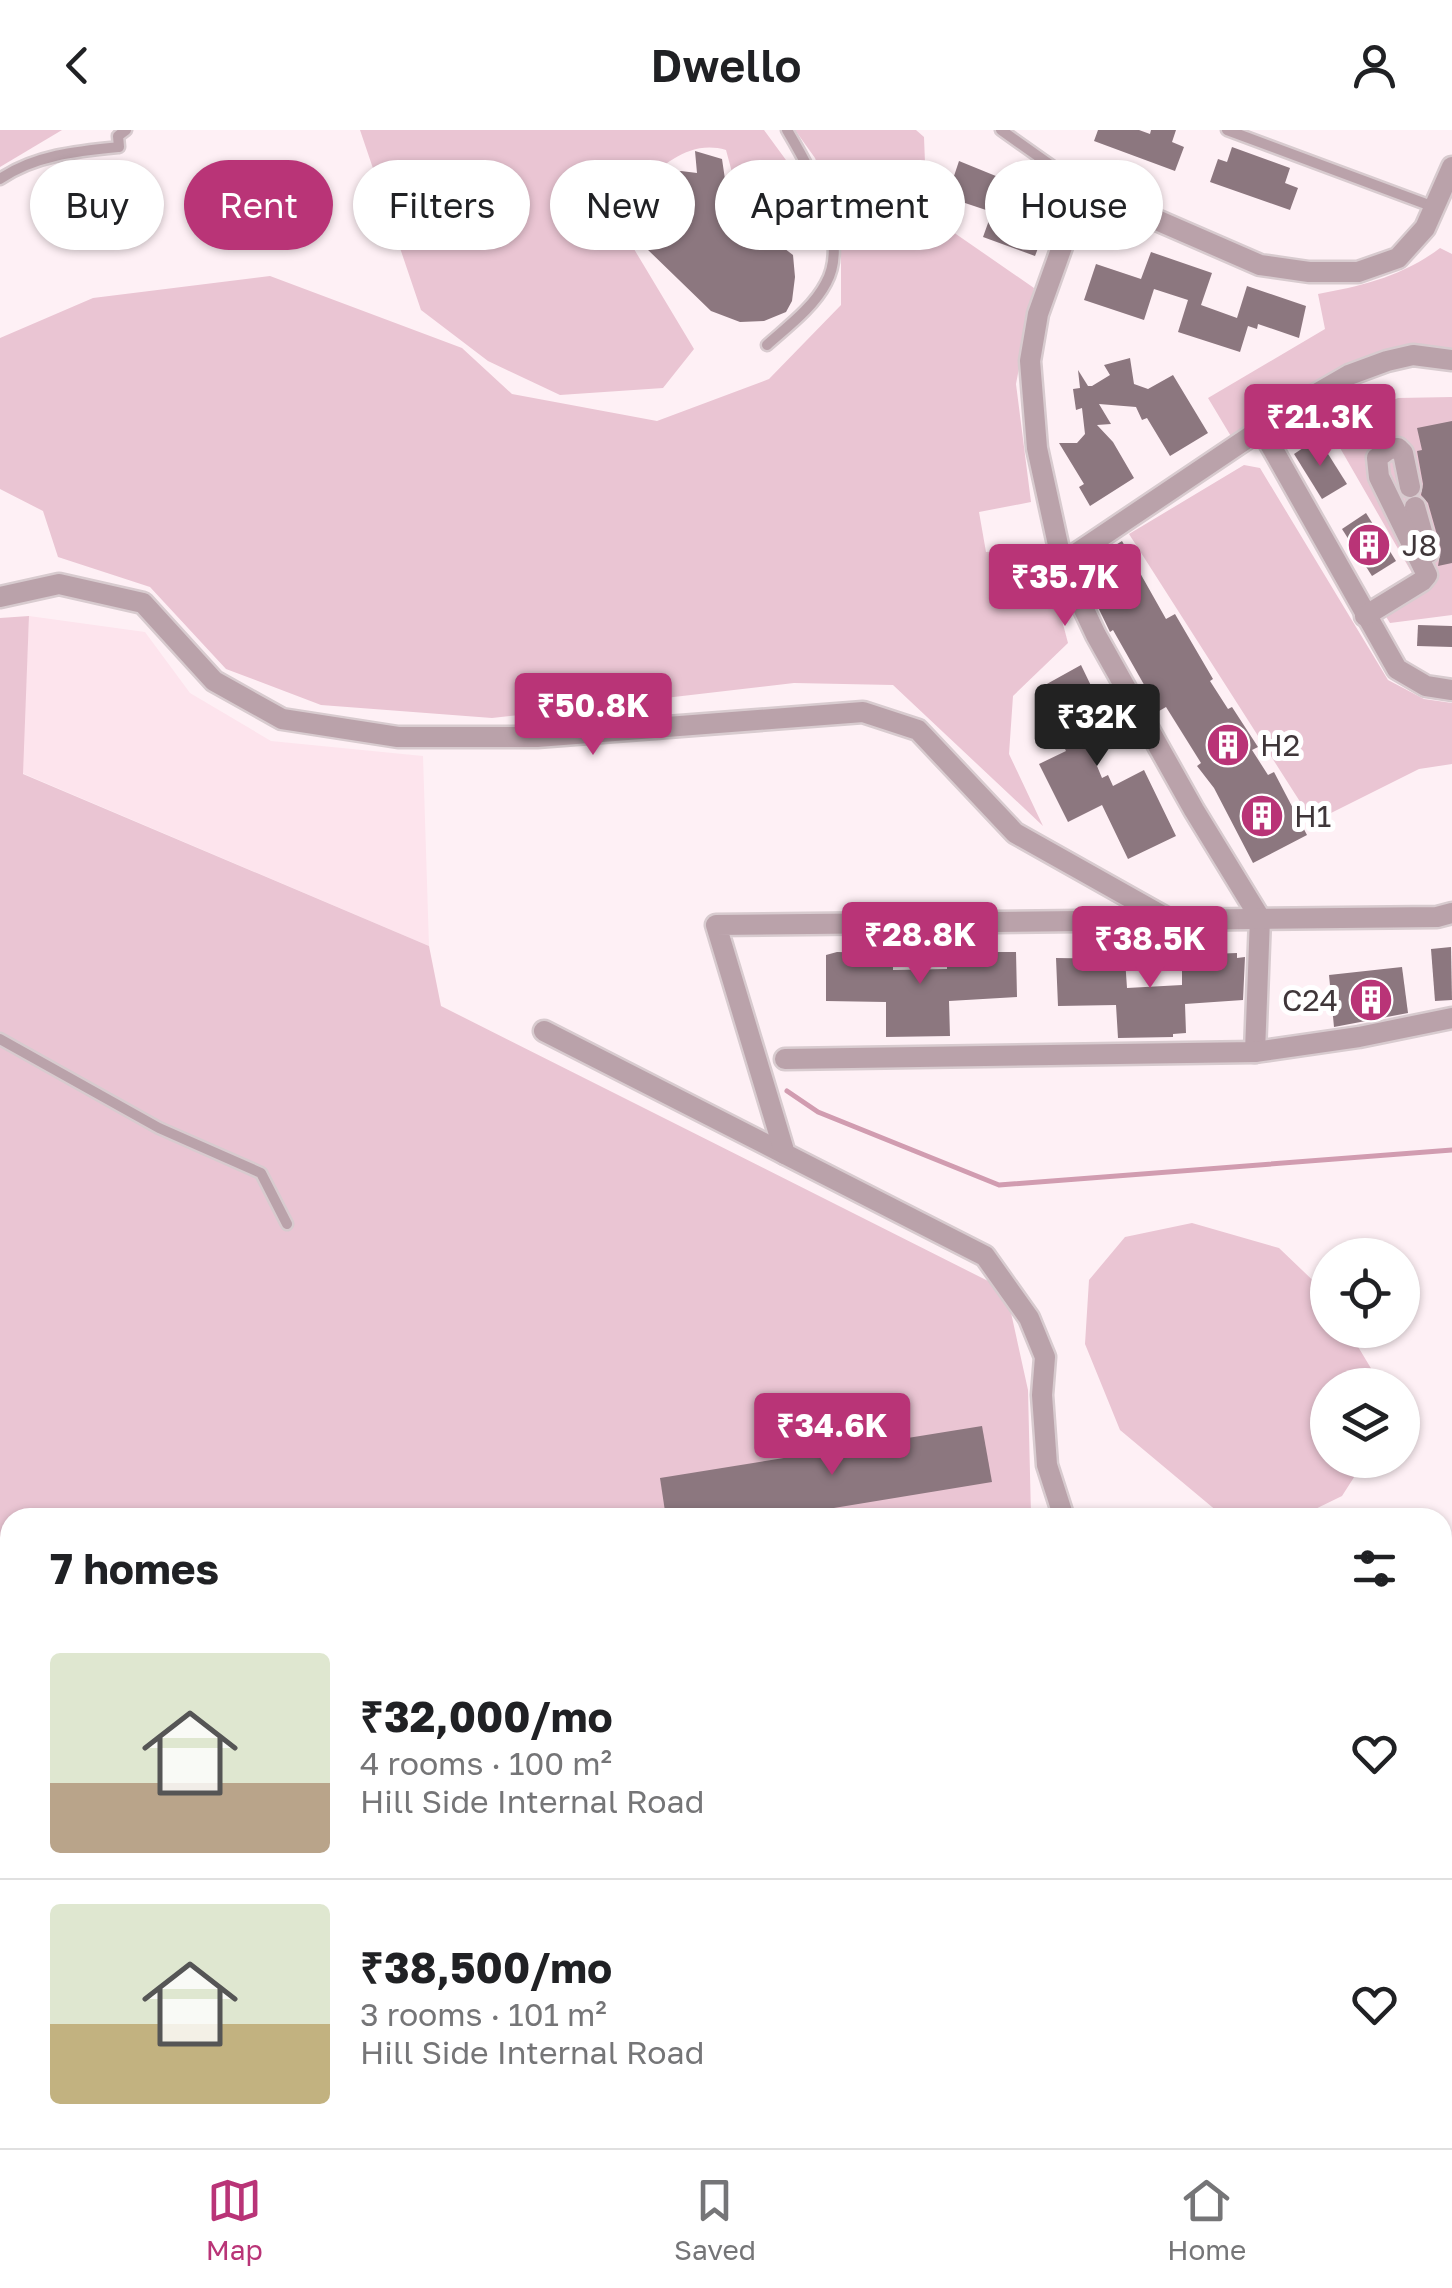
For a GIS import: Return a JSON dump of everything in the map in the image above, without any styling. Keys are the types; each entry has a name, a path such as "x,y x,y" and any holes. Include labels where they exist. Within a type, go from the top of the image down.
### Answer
{"street":[{"path":"1163,223 1260,265 1309,272 1358,272 1398,258 1425,228 1452,168"},
{"path":"1061,250 1038,314 1030,361 1037,448 1062,563 1096,634 1194,810 1260,918 1255,1052"},
{"path":"1062,563 1349,375 1413,355 1452,360"},
{"path":"1262,430 1397,669 1426,686 1452,690"},
{"path":"1398,448 1436,576 1434,586 1369,622 1427,574 1380,478 1377,458 1398,448"},
{"path":"0,597 59,584 143,603 214,682 282,719 398,737 537,737 863,712 918,730 1015,833 1172,921"},
{"path":"784,1154 716,925 1438,917 1452,913"},
{"path":"785,1059 1255,1052 1452,1018"},
{"path":"544,1032 985,1256 1029,1318 1045,1357 1042,1394 1047,1465 1061,1508"}],"lane":[{"path":"0,179 16,168 73,151 119,148 118,136 126,130"},
{"path":"767,345 810,306 828,281 833,252 830,218 786,130"},
{"path":"1001,130 1043,160"},
{"path":"1227,130 1434,207"},
{"path":"0,1039 158,1128 261,1173 288,1224"}],"shaded area":[{"path":"0,130 62,130 0,167"},
{"path":"360,130 764,130 786,160 729,160 726,150 702,148 672,160 550,160 550,250 635,250 694,349 663,388 560,395 488,361 421,310 401,250 530,250 530,160 370,160"},
{"path":"795,130 916,130 924,137 925,160 815,158"},
{"path":"965,240 1034,288 1016,384 1031,502 979,512 986,552 1043,548 1068,643 1013,696 1009,754 1043,826 893,685 794,683 492,718 321,705 226,669 150,587 58,557 43,511 0,489 0,338 93,298 270,276 462,348 512,394 657,421 769,379 841,305 841,250 965,250"},
{"path":"1440,248 1452,254 1452,362 1387,360 1232,438 1208,398 1325,329 1318,294 1382,278 1412,266"},
{"path":"1452,397 1452,615 1390,623 1375,599 1412,573 1328,427 1398,398"},
{"path":"1244,465 1260,468 1388,680 1424,699 1452,703 1452,764 1419,769 1313,822 1129,534"},
{"path":"29,616 145,632 190,693 271,741 423,756 429,946 22,773"},
{"path":"29,616 23,774 429,946 441,1006 1006,1290 1028,1390 1031,1508 0,1508 0,618"},
{"path":"1192,1223 1279,1248 1310,1278 1310,1348 1359,1348 1371,1368 1310,1368 1310,1478 1354,1478 1342,1496 1317,1508 1213,1508 1120,1430 1085,1344 1089,1280 1125,1237"}],"building":[{"path":"1098,130 1139,130 1150,134 1151,130 1176,130 1172,142 1184,147 1175,171 1163,167 1163,160 1145,160 1094,141"},
{"path":"1232,147 1290,168 1285,183 1298,188 1290,210 1210,182 1218,159 1227,162"},
{"path":"695,151 722,159 715,160 715,250 786,250 793,255 795,277 792,301 786,312 764,321 740,322 711,311 648,250 695,250"},
{"path":"965,163 985,172 985,210 965,203"},
{"path":"1151,252 1212,273 1201,305 1237,318 1247,286 1306,306 1299,338 1258,324 1257,329 1248,326 1240,352 1178,332 1188,300 1154,289 1144,320 1084,300 1096,264 1141,279"},
{"path":"1130,358 1134,384 1148,389 1173,375 1208,433 1170,456 1136,407 1099,404 1111,424 1097,425 1113,442 1134,478 1090,506 1079,487 1084,484 1059,443 1077,443 1085,434 1082,408 1076,410 1073,389 1080,388 1078,370 1088,386 1092,386 1110,375 1104,365"},
{"path":"1452,421 1452,563 1438,566 1441,549 1428,503 1421,495 1417,451 1422,450 1417,428"},
{"path":"1318,438 1347,484 1322,499 1294,454"},
{"name":"J8","path":"1366,513 1396,561 1372,576 1342,529"},
{"path":"1122,541 1166,619 1175,614 1213,679 1210,681 1258,747 1252,750 1268,775 1274,772 1307,835 1253,863 1214,788 1197,766 1201,763 1166,707 1159,711 1113,630 1110,632 1079,568"},
{"path":"1418,625 1452,626 1452,647 1417,646"},
{"path":"1081,665 1110,725 1085,737 1102,778 1108,775 1113,786 1144,770 1176,836 1128,859 1102,805 1068,822 1039,764 1066,751 1036,690"},
{"path":"1451,947 1452,1000 1435,1001 1431,949"},
{"path":"947,952 1016,952 1017,997 949,1001 950,1036 886,1037 886,1002 826,1001 826,955 893,953 893,970 947,969"},
{"path":"1237,953 1237,958 1245,957 1243,1000 1185,1004 1186,1033 1173,1037 1118,1038 1116,1005 1058,1006 1056,958 1125,959 1127,988 1182,985 1182,955"},
{"name":"C24","path":"1402,967 1408,1013 1334,1027 1329,975"},
{"path":"982,1426 992,1482 834,1508 664,1508 660,1478"}],"waterway":[{"path":"787,1091 818,1112 999,1185 1452,1150"}],"place":[{"name":"J8","path":"1369,545"},
{"name":"H2","path":"1228,745"},
{"name":"H1","path":"1262,816"},
{"name":"C24","path":"1371,1000"}]}
